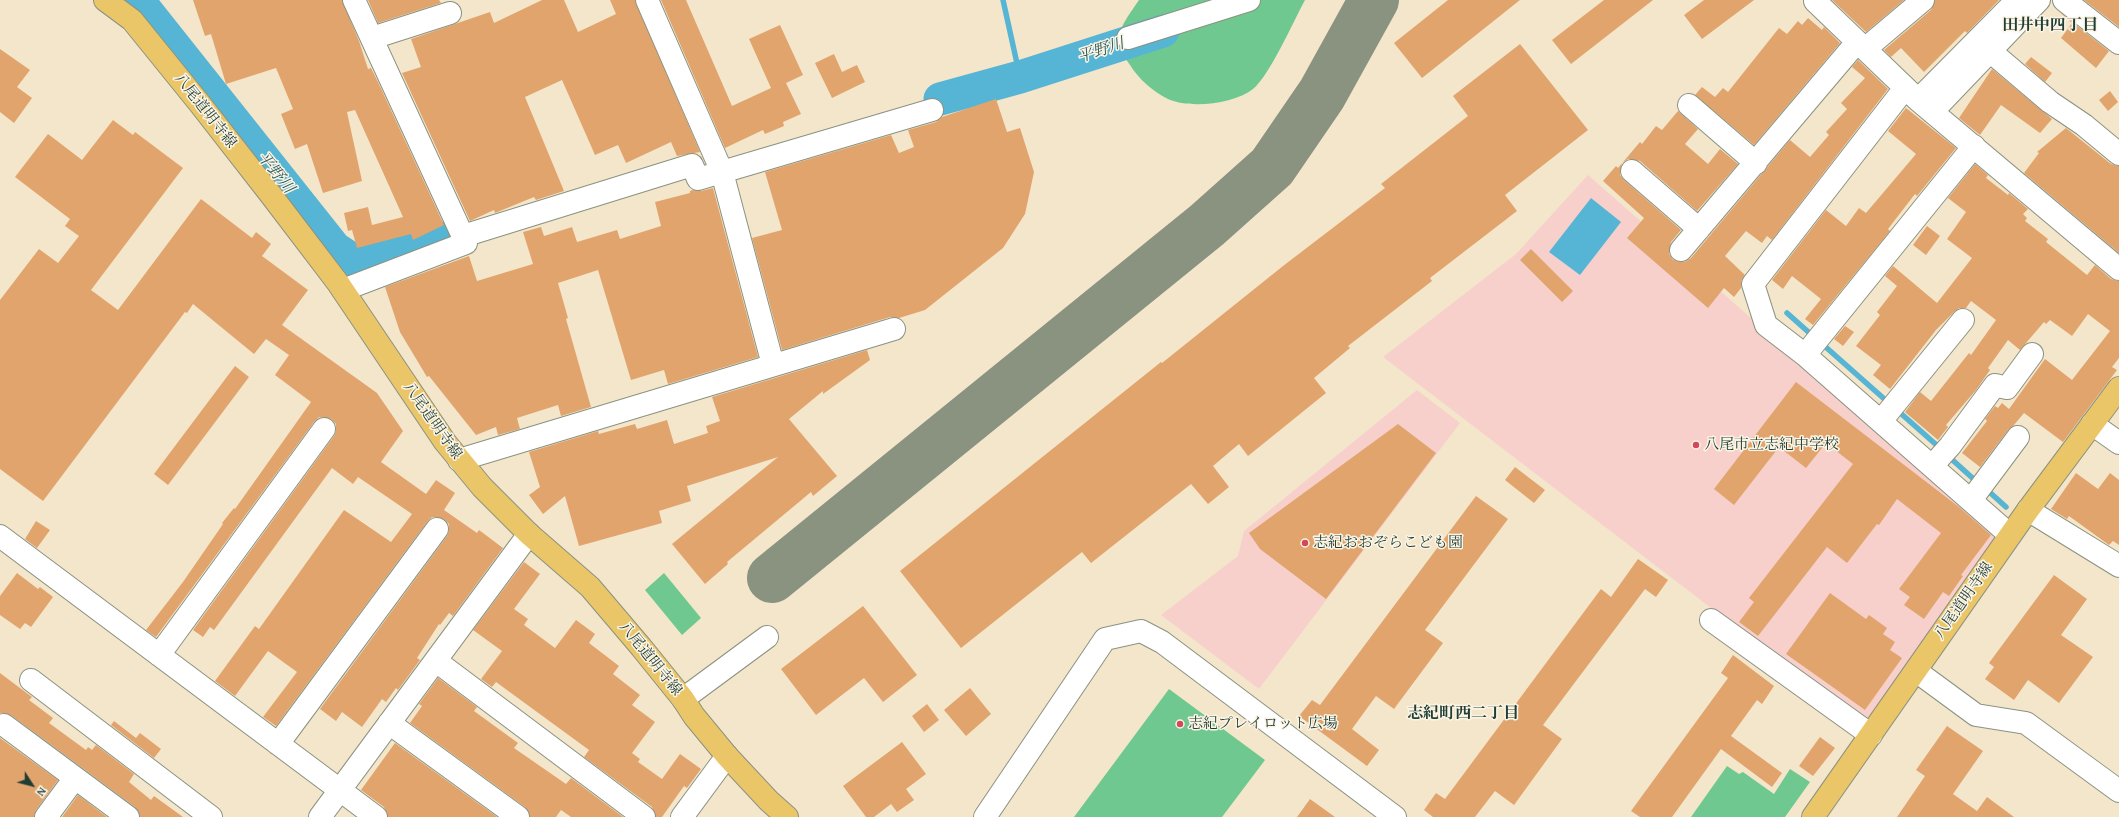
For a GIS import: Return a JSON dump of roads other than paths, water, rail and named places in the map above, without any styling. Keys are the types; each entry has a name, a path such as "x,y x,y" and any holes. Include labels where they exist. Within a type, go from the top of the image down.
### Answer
{"main road":[{"name":"八尾道明寺線","path":"105,0 132,20 200,104 343,290 445,442 459,460 482,487 529,534 590,587 728,756 769,801 787,817"},
{"name":"八尾道明寺線","path":"1813,817 1872,735 2010,535 2118,390"}],"street":[{"path":"343,290 466,243 354,0"},
{"path":"647,0 722,172 773,366"},
{"path":"1128,38 1249,0"},
{"path":"1681,250 1756,163 1861,46 1923,0"},
{"path":"1984,45 2017,0"},
{"path":"2010,535 1978,491 1941,456 1889,411 1805,355 1766,325 1753,284 1919,100 1984,45 2010,30 2039,0"},
{"path":"2064,0 2119,43"},
{"path":"1815,1 1919,100 2119,268"},
{"path":"372,38 450,13"},
{"path":"1984,45 2050,102 2084,125 2119,154"},
{"path":"1689,105 1756,163"},
{"path":"463,236 692,165 698,179 932,110"},
{"path":"1805,355 1974,146"},
{"path":"1632,171 1699,229"},
{"path":"1889,411 1963,320"},
{"path":"459,460 894,329"},
{"path":"1941,456 1995,385 2007,388 2032,354"},
{"path":"2092,424 2119,443"},
{"path":"159,655 324,430"},
{"path":"1978,491 2018,437"},
{"path":"2028,510 2119,566"},
{"path":"278,744 437,529"},
{"path":"320,817 529,534"},
{"path":"0,536 376,817"},
{"path":"1711,620 1872,735"},
{"path":"985,817 1105,639 1141,631 1162,642 1395,817"},
{"path":"683,699 767,637"},
{"path":"436,660 644,817"},
{"path":"1916,671 1976,715 2026,723 2119,791"},
{"path":"31,680 211,817"},
{"path":"389,723 518,817"},
{"path":"4,725 128,817"},
{"path":"682,817 728,756"},
{"path":"46,817 75,778"}],"water":[{"path":"1591,198 1621,222 1580,275 1549,252"}],"waterway":[{"name":"平野川","path":"138,0 335,248 358,263 452,236"},
{"path":"1003,0 1020,77"},
{"name":"平野川","path":"940,99 1020,77 1163,31"},
{"path":"1787,313 1814,337"},
{"path":"1820,342 1890,404"},
{"path":"1897,410 1941,449"},
{"path":"1947,455 1978,483"},
{"path":"1985,488 2006,507"}],"place":[{"name":"八尾市立志紀中学校","path":"1696,445"},
{"name":"志紀おおぞらこども園","path":"1305,543"},
{"name":"志紀プレイロット広場","path":"1180,724"}],"district":[{"name":"田井中四丁目","path":"2050,26"},
{"name":"志紀町西二丁目","path":"1463,714"}]}
